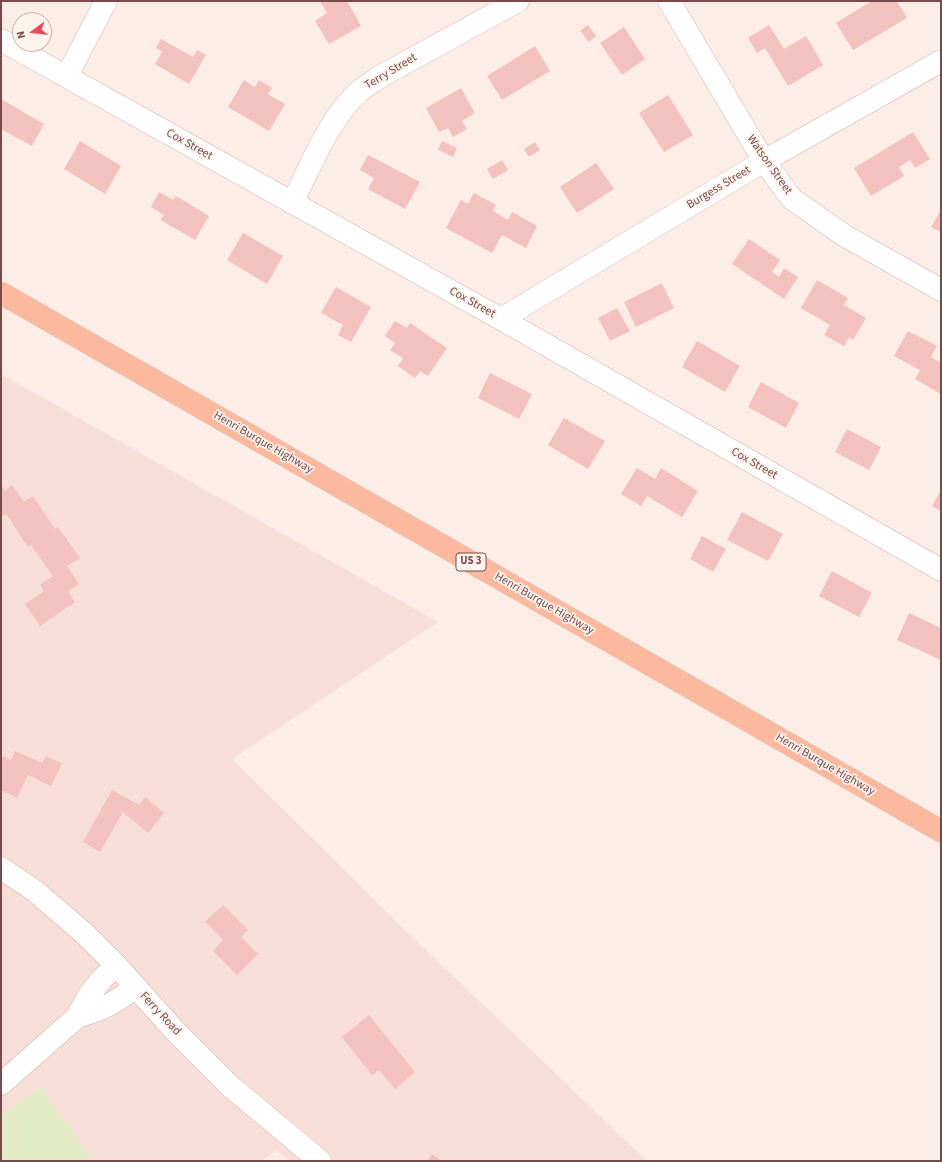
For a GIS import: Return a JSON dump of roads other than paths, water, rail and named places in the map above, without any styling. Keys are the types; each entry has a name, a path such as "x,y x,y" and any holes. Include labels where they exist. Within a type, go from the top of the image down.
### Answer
{"main road":[{"name":"Henri Burque Highway","path":"1,293 941,831"}],"street":[{"path":"67,76 106,1"},
{"name":"Terry Street","path":"292,203 326,135 342,110 360,91 381,76 518,1"},
{"name":"Watson Street","path":"669,1 764,161 792,199 845,236 941,290"},
{"name":"Cox Street","path":"1,40 501,319 941,570"},
{"name":"Burgess Street","path":"501,319 764,161 941,61"},
{"name":"Ferry Road","path":"1,868 35,891 85,934 116,965 175,1031 229,1085 320,1161"},
{"path":"1,1084 77,1017 89,995 116,965"},
{"path":"77,1017 100,1010 118,1001 135,987"}]}
